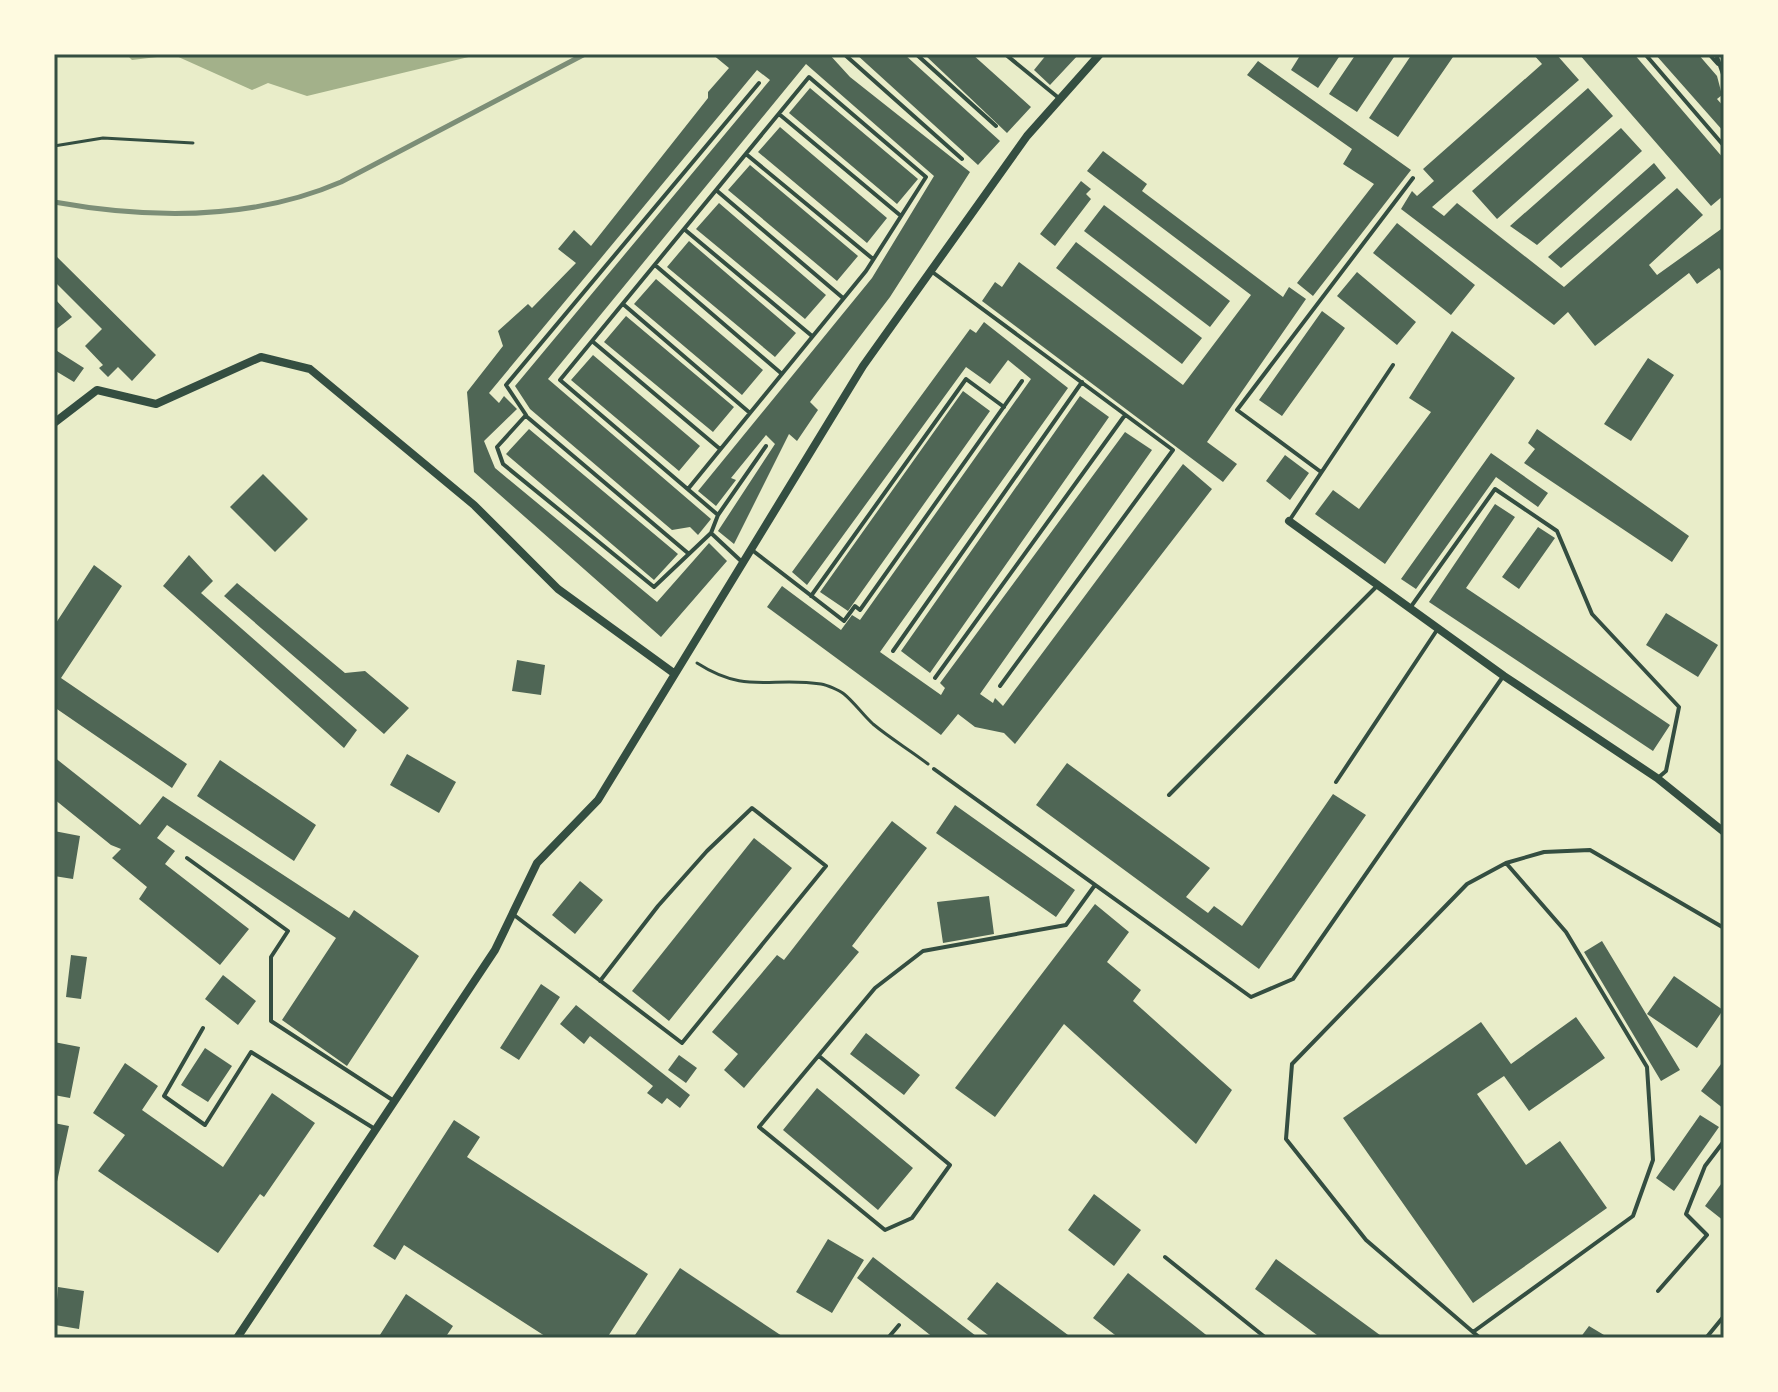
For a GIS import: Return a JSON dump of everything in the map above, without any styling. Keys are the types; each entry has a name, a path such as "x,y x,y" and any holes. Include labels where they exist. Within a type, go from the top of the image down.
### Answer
{"street":[{"path":"237,1338 495,950 537,863 598,800 863,366 1027,136 1100,54"},
{"path":"54,423 97,390 156,404 261,357 310,369 474,505 558,589 675,674"},
{"path":"1289,521 1504,676 1657,778 1724,832"}],"lane":[{"path":"844,54 962,159"},
{"path":"1005,54 1060,99"},
{"path":"1645,54 1724,146"},
{"path":"1709,54 1721,67"},
{"path":"1716,54 1724,77"},
{"path":"918,55 996,126"},
{"path":"688,489 873,259 926,177 809,77 560,380 718,515"},
{"path":"689,554 526,415 506,385 759,83"},
{"path":"779,114 901,216"},
{"path":"746,154 873,259"},
{"path":"1321,472 1237,410 1413,178"},
{"path":"716,190 843,298"},
{"path":"684,229 812,336"},
{"path":"655,265 782,374"},
{"path":"931,271 1173,450 1000,686"},
{"path":"623,304 750,413"},
{"path":"592,341 720,449"},
{"path":"1289,521 1393,365"},
{"path":"811,596 966,379 1004,407"},
{"path":"751,549 844,621 855,606 860,610 1022,381"},
{"path":"893,651 1082,382"},
{"path":"526,415 497,447 503,464 654,587 711,533 718,515 766,446"},
{"path":"935,678 1125,415"},
{"path":"1410,608 1495,489 1557,531 1592,614 1679,707 1666,771 1657,778"},
{"path":"711,533 743,563"},
{"path":"1169,795 1378,585"},
{"path":"1336,782 1438,628"},
{"path":"934,769 1251,997 1293,979 1504,676"},
{"path":"512,914 600,981 682,1043 826,866 752,808 707,851 658,906 600,981"},
{"path":"1480,1338 1366,1240 1286,1139 1292,1064 1467,884 1506,863 1544,852 1590,850 1724,928"},
{"path":"187,858 288,931 271,957 271,1021 394,1101"},
{"path":"1473,1332 1633,1216 1653,1160 1647,1067 1566,932 1506,863"},
{"path":"819,1056 950,1165 912,1218 885,1230 759,1127 875,988 923,951 1066,925 1095,885"},
{"path":"203,1028 164,1096 205,1125 251,1052 375,1129"},
{"path":"1658,1291 1707,1235 1686,1214 1705,1166 1724,1141"},
{"path":"1165,1257 1266,1338"},
{"path":"1706,1338 1724,1316"},
{"path":"888,1338 899,1325"}],"path":[{"path":"54,146 103,138 193,143"},
{"path":"686,656 727,680 823,684 843,693 870,721 934,769"}],"shaded area":[{"path":"126,54 481,54 307,96 268,83 252,90 174,55 132,60"}],"building":[{"path":"712,54 829,54 850,77 970,172 890,297 810,402 818,410 797,441 789,434 734,544 718,531 775,444 766,435 731,478 736,480 716,506 698,491 872,278 934,176 806,64 548,379 711,519 698,535 690,527 672,530 530,409 515,386 770,80 757,70 489,393 499,403 504,396 517,409 484,441 495,468 657,602 709,543 727,561 661,637 474,472 467,392 503,346 498,331 528,304 532,308 576,263 558,249 574,230 591,246 708,98 708,92 729,68"},
{"path":"856,54 904,54 1000,141 978,165"},
{"path":"972,54 1031,107 1007,133 926,56"},
{"path":"1047,54 1079,54 1050,85 1034,70"},
{"path":"1301,54 1341,54 1318,88 1291,70"},
{"path":"1356,54 1396,54 1357,112 1329,94"},
{"path":"1412,54 1455,54 1398,137 1369,118"},
{"path":"1533,54 1556,54 1579,80 1432,207 1444,216 1457,203 1564,287 1677,188 1703,215 1649,265 1657,275 1724,227 1724,275 1719,268 1697,284 1689,273 1595,346 1568,312 1554,325 1401,209 1412,191 1417,196 1434,181 1423,169 1542,64"},
{"path":"1579,54 1634,54 1724,159 1724,195 1711,206"},
{"path":"1655,54 1698,54 1717,76 1722,95 1717,99 1724,107 1724,132"},
{"path":"1258,61 1411,170 1313,296 1297,283 1374,184 1343,164 1352,149 1247,75"},
{"path":"810,88 918,179 897,204 789,113"},
{"path":"1588,88 1613,116 1497,219 1472,191"},
{"path":"780,127 887,218 867,243 758,152"},
{"path":"1621,128 1642,151 1537,245 1510,226"},
{"path":"1103,151 1147,184 1142,191 1283,297 1289,287 1306,299 1207,442 1237,464 1223,482 982,301 995,282 1002,287 1019,262 1183,385 1251,295 1087,171"},
{"path":"1654,163 1666,178 1561,268 1548,257"},
{"path":"750,165 858,256 837,281 728,190"},
{"path":"1081,181 1091,189 1086,194 1091,199 1055,246 1040,234"},
{"path":"719,203 826,295 805,319 696,229"},
{"path":"1104,205 1230,301 1210,327 1084,231"},
{"path":"1397,223 1475,285 1451,315 1373,253"},
{"path":"689,241 796,333 775,357 667,267"},
{"path":"1076,242 1202,338 1182,364 1056,268"},
{"path":"54,254 156,355 132,381 118,367 108,377 99,368 103,365 85,346 102,329 54,281"},
{"path":"1357,272 1416,322 1397,345 1337,296"},
{"path":"656,279 763,370 742,395 634,304"},
{"path":"54,298 72,317 54,331"},
{"path":"1322,311 1345,328 1282,416 1259,400"},
{"path":"626,316 734,407 713,432 604,342"},
{"path":"984,322 1068,388 880,652 941,695 945,688 940,683 1125,432 1152,450 980,694 993,703 995,698 1003,706 1183,464 1212,489 1015,744 1004,733 975,727 958,714 941,735 767,607 782,586 841,630 852,615 860,620 1031,379 1008,360 990,384 966,367 807,585 792,572 970,329 976,333"},
{"path":"1452,331 1515,378 1385,564 1315,514 1333,490 1359,509 1431,412 1409,398"},
{"path":"54,349 84,368 74,382 54,370"},
{"path":"593,355 700,446 679,471 571,380"},
{"path":"1648,358 1674,375 1631,441 1604,424"},
{"path":"963,391 990,411 848,611 820,592"},
{"path":"1080,396 1109,417 930,673 901,651"},
{"path":"529,429 678,554 654,580 506,454"},
{"path":"1537,429 1689,536 1672,562 1524,463 1535,449 1528,443"},
{"path":"1491,453 1548,493 1538,507 1496,477 1416,589 1401,579"},
{"path":"1285,455 1309,473 1290,500 1266,481"},
{"path":"263,474 308,519 275,552 230,507"},
{"path":"1495,504 1515,517 1466,588 1670,725 1653,751 1429,602"},
{"path":"1538,527 1555,538 1519,589 1502,577"},
{"path":"189,555 213,581 201,593 357,730 344,748 163,586"},
{"path":"94,565 122,586 61,678 187,764 172,788 54,707 54,626"},
{"path":"237,583 345,673 365,671 409,708 384,734 224,596"},
{"path":"1666,613 1718,645 1698,677 1646,645"},
{"path":"517,660 545,665 541,695 512,691"},
{"path":"407,754 456,782 439,813 390,785"},
{"path":"54,757 140,825 163,796 349,918 354,910 419,956 347,1066 282,1020 336,938 167,825 157,838 175,851 165,864 249,929 220,965 139,899 147,887 112,858 121,849 111,845 54,799"},
{"path":"220,760 316,825 294,861 197,796"},
{"path":"1067,763 1210,868 1186,897 1208,913 1214,906 1242,926 1333,794 1366,815 1259,969 1036,805"},
{"path":"955,805 1075,890 1056,917 936,833"},
{"path":"892,821 927,848 852,946 859,952 744,1088 724,1070 738,1054 712,1032 777,955 784,960"},
{"path":"54,831 80,836 73,879 54,876"},
{"path":"754,838 792,868 669,1021 632,991"},
{"path":"580,881 603,900 575,934 552,915"},
{"path":"989,896 994,934 943,943 937,902"},
{"path":"1095,904 1129,932 1107,962 1141,990 1133,1001 1232,1090 1196,1144 1064,1024 995,1117 955,1088"},
{"path":"1602,941 1680,1070 1661,1081 1584,952"},
{"path":"71,955 87,957 81,999 66,997"},
{"path":"223,975 256,1001 238,1025 205,999"},
{"path":"1674,976 1723,1010 1697,1048 1647,1014"},
{"path":"541,984 560,997 519,1060 500,1048"},
{"path":"576,1005 690,1095 680,1108 667,1098 662,1104 647,1093 653,1086 590,1036 584,1044 560,1024"},
{"path":"1576,1017 1605,1058 1529,1111 1504,1076 1477,1094 1526,1165 1560,1141 1607,1208 1473,1303 1343,1118 1481,1022 1511,1064"},
{"path":"866,1033 920,1075 904,1095 850,1054"},
{"path":"54,1042 80,1047 70,1098 54,1095"},
{"path":"205,1048 232,1066 208,1102 181,1085"},
{"path":"679,1055 697,1068 686,1083 668,1070"},
{"path":"1724,1060 1724,1109 1701,1091"},
{"path":"125,1063 158,1086 142,1110 223,1167 272,1093 315,1123 264,1197 260,1194 218,1253 98,1171 125,1135 93,1113"},
{"path":"817,1088 913,1168 878,1210 783,1130"},
{"path":"1700,1115 1719,1127 1674,1191 1656,1178"},
{"path":"454,1120 480,1137 467,1157 648,1274 607,1338 548,1338 404,1245 395,1260 373,1246"},
{"path":"54,1123 69,1126 55,1191 54,1190"},
{"path":"1724,1180 1724,1221 1705,1206"},
{"path":"1094,1194 1141,1230 1114,1266 1068,1230"},
{"path":"828,1239 864,1260 832,1313 796,1292"},
{"path":"873,1257 976,1336 934,1338 857,1278"},
{"path":"1276,1259 1384,1338 1321,1338 1255,1289"},
{"path":"680,1268 785,1338 633,1338"},
{"path":"1128,1273 1210,1338 1119,1338 1093,1318"},
{"path":"997,1282 1072,1338 992,1338 967,1319"},
{"path":"58,1287 84,1291 79,1329 55,1325"},
{"path":"406,1294 453,1326 445,1338 378,1338"},
{"path":"1589,1326 1609,1338 1580,1338"}],"railway":[{"path":"54,202 126,212 199,213 236,210 307,195 341,182 585,54"}]}
